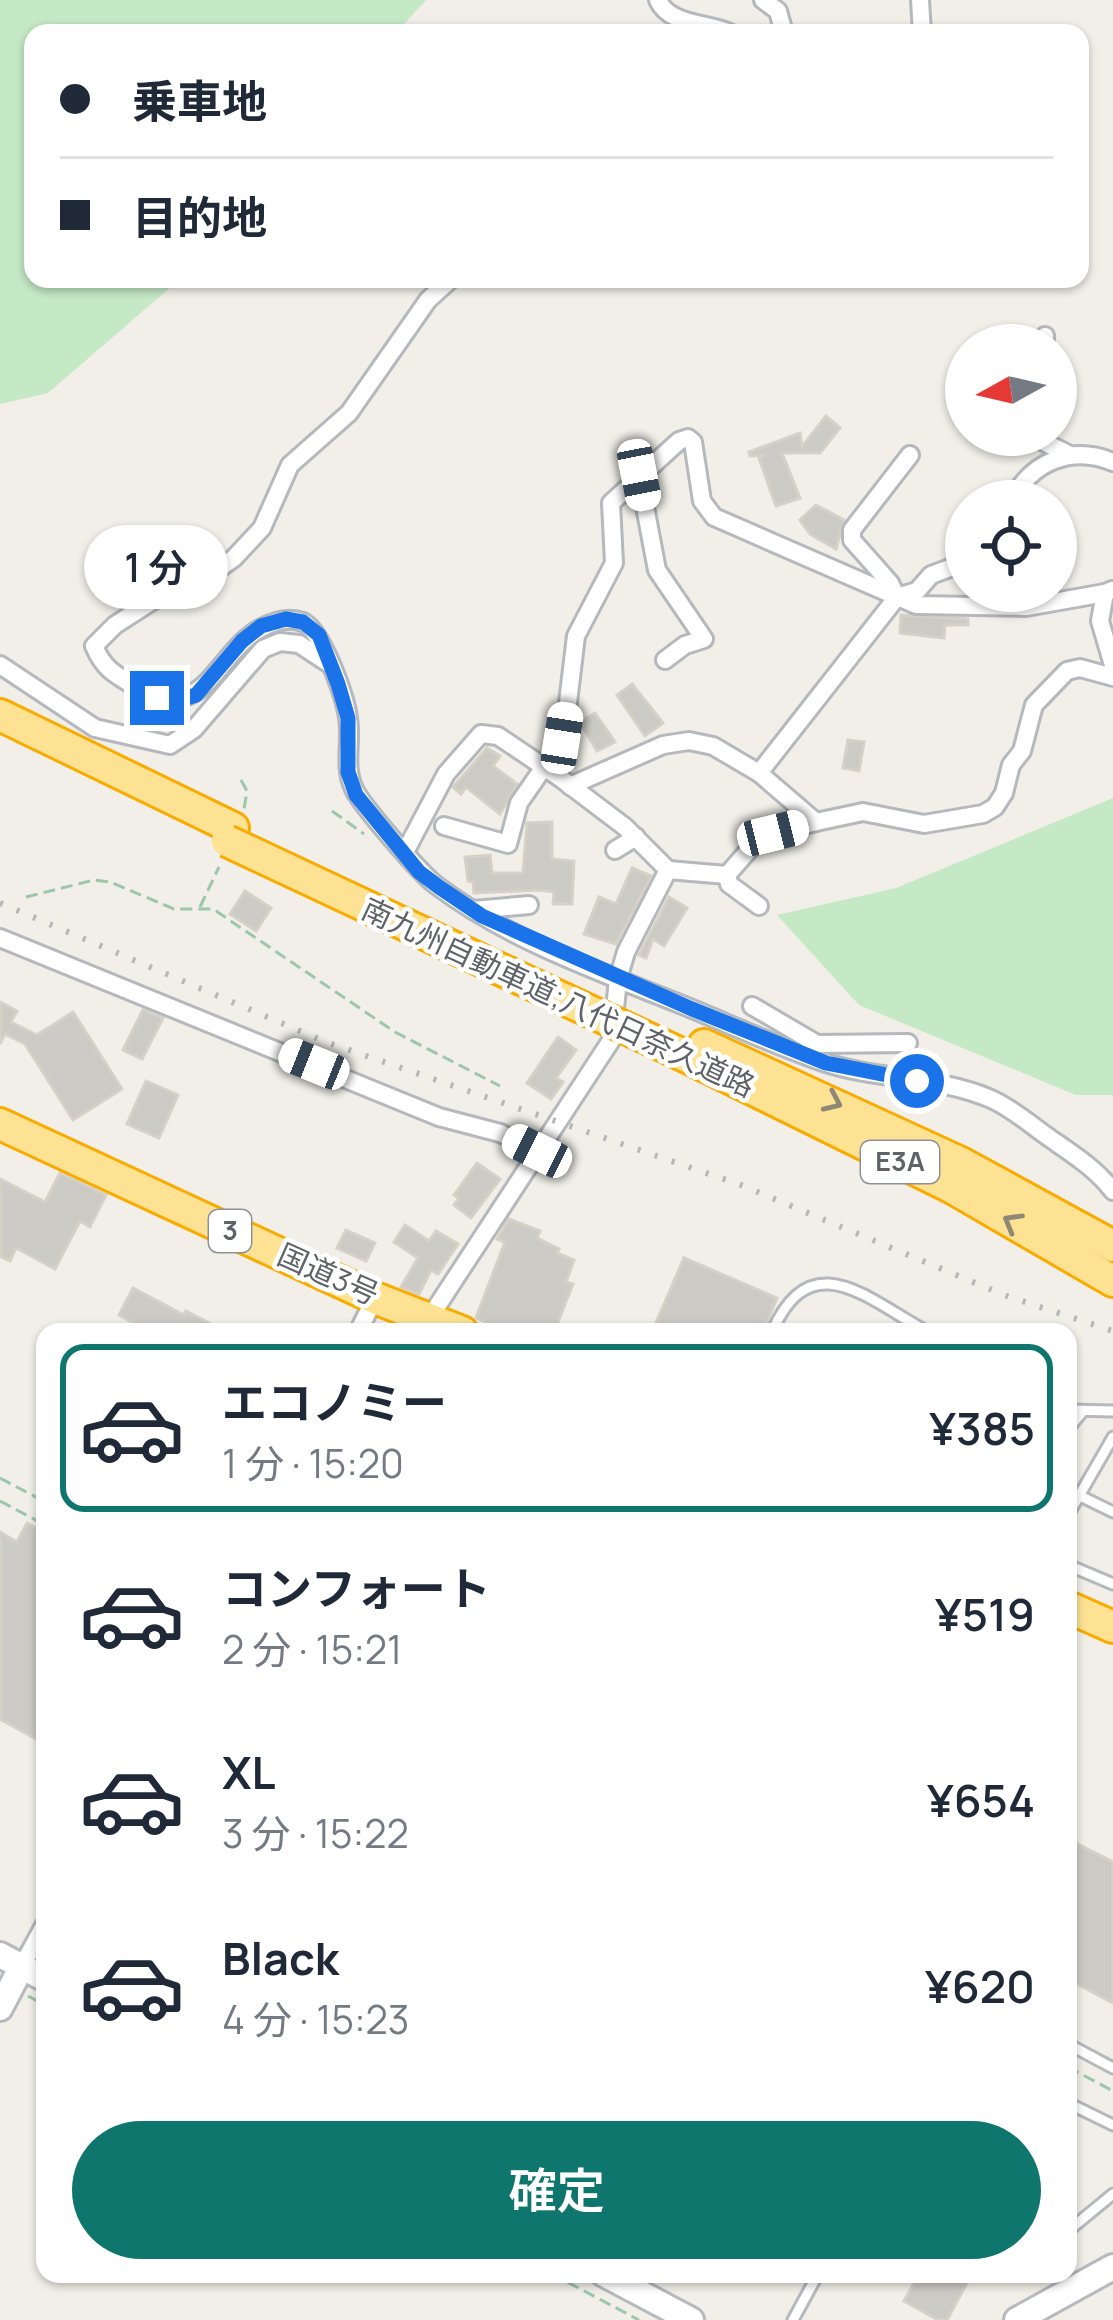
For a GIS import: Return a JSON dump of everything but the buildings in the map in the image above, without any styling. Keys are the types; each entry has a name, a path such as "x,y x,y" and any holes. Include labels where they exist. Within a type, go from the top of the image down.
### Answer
{"highway":[{"name":"南九州自動車道;八代日奈久道路","path":"0,718 230,834 684,1046 961,1163 1113,1246"},
{"name":"南九州自動車道;八代日奈久道路","path":"684,1046 951,1187 1113,1281"},
{"name":"国道3号","path":"0,1124 375,1298 443,1323"},
{"path":"1077,1611 1113,1627"}],"street":[{"path":"658,0 671,17 697,24"},
{"path":"763,0 778,11 782,24"},
{"path":"441,288 349,413 290,466 262,529 234,558 196,585 154,600 115,626 94,646 103,668 157,698 180,700 196,695 251,633 286,619 303,622 319,635 348,718 348,772 356,795 405,852 425,885 618,979 810,1049 908,1043"},
{"path":"558,777 576,636 614,563 611,502 688,438 693,442 702,501 714,517 916,604 1026,607 1109,591 1100,621 1113,665"},
{"path":"1077,454 1094,454 1113,462"},
{"path":"897,597 852,540 852,530 910,455"},
{"path":"1025,480 1030,472 1064,456"},
{"path":"639,475 657,570 704,639 664,660"},
{"path":"759,773 897,597 917,591 932,575 945,570"},
{"path":"0,665 95,728 170,745 194,729 263,649 280,642 299,644 328,663"},
{"path":"727,875 756,842 816,822 862,812 924,824 983,814 1004,793 1034,705 1067,670 1080,668 1113,677"},
{"path":"405,852 446,773 481,734 499,736 558,777 636,837 668,870 727,875"},
{"path":"443,826 508,844 518,803 558,777 689,741 712,746 759,773 816,822"},
{"path":"615,850 636,837"},
{"path":"430,1317 612,1040 618,979 626,952 668,870"},
{"path":"727,875 729,884 759,906"},
{"path":"473,910 529,905"},
{"path":"0,938 439,1117 500,1133 537,1151"},
{"path":"752,1006 826,1063 994,1100 1083,1161 1113,1191"},
{"path":"362,1323 375,1298"},
{"path":"0,2008 11,1960 36,1934"},
{"path":"1017,2320 1113,2267"},
{"path":"621,2283 691,2320"}],"lane":[{"path":"778,1323 809,1284 831,1280 911,1323"},
{"path":"1077,1411 1113,1411"},
{"path":"1077,1419 1083,1411"},
{"path":"1077,1486 1113,1436"},
{"path":"1077,1494 1113,1512"},
{"path":"1077,1568 1113,1584"},
{"path":"1077,2049 1113,2068"},
{"path":"1077,2107 1113,2125"},
{"path":"1077,2224 1113,2194"},
{"path":"793,2320 813,2283"}],"path":[{"path":"26,897 94,880 174,909 213,908 395,1032 500,1085"},
{"path":"0,1478 36,1497"},
{"path":"0,1501 36,1520"},
{"path":"1077,2072 1113,2091"},
{"path":"569,2283 639,2320"}],"green space":[{"path":"0,0 426,0 404,24 24,24 24,288 170,288 48,393 0,404"},
{"path":"1113,798 1113,1095 1076,1095 859,1005 777,915 896,888"}],"railway":[{"path":"0,903 326,1042 741,1185 1004,1295 1113,1331"}],"route":[{"path":"157,698 180,700 196,695 261,626 286,619 303,622 319,635 338,684 348,718 348,772 356,795 419,872 439,887 482,916 618,979 826,1063 917,1081"}]}
